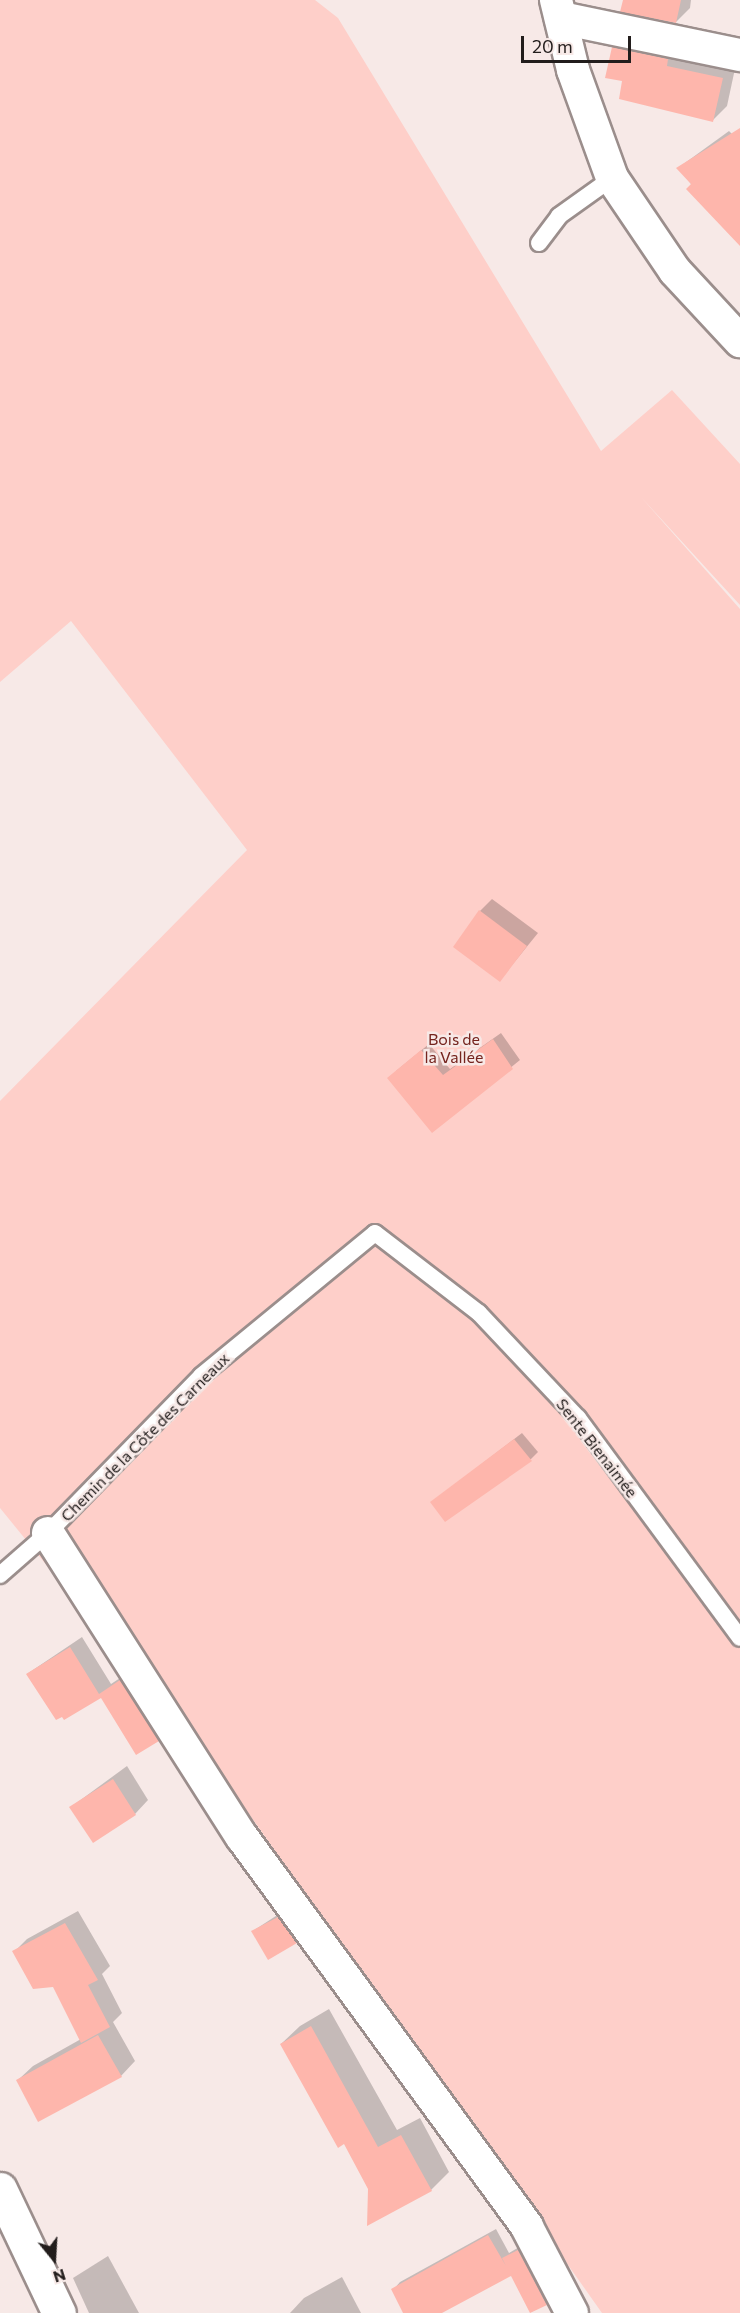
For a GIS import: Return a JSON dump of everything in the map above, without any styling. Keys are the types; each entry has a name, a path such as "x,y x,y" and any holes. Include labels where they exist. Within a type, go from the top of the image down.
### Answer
{"street":[{"path":"740,55 559,9 573,70 612,178 675,271 740,341"},
{"path":"48,1533 242,1837 527,2227 572,2313"},
{"path":"0,2189 59,2313"}],"lane":[{"path":"540,243 559,216 612,178"},
{"name":"Chemin de la Côte des Carneaux","path":"0,1575 48,1533 201,1376 375,1233"},
{"name":"Sente Bienaimée","path":"375,1233 479,1312 578,1418 740,1638"}],"green space":[{"name":"Bois de la Vallée","path":"0,0 315,0 338,18 601,451 672,390 740,464 740,605 641,497 740,609 740,2313 602,2313 249,1814 0,1508 0,1101 247,850 71,621 0,682"}],"building":[{"path":"623,0 681,0 676,23 620,12"},
{"path":"612,47 668,59 667,66 723,78 713,122 619,99 622,81 605,78"},
{"path":"740,128 740,246 686,189 691,184 676,168"},
{"path":"479,910 527,946 500,982 453,947"},
{"path":"493,1039 513,1069 432,1133 387,1078 421,1050 443,1075"},
{"path":"514,1439 532,1461 445,1522 430,1502"},
{"path":"70,1647 99,1694 120,1680 159,1741 136,1755 101,1698 64,1720 62,1717 56,1720 26,1674"},
{"path":"113,1779 136,1815 93,1843 69,1807"},
{"path":"278,1917 297,1943 268,1960 251,1931"},
{"path":"65,1923 98,1980 88,1985 110,2027 81,2043 53,1987 33,1989 12,1951"},
{"path":"311,2026 378,2147 401,2135 432,2191 367,2226 368,2189 344,2144 338,2148 280,2044"},
{"path":"98,2035 122,2077 38,2122 16,2080"},
{"path":"488,2235 506,2266 502,2258 518,2250 547,2305 530,2313 511,2276 442,2313 403,2313 391,2289"}]}
